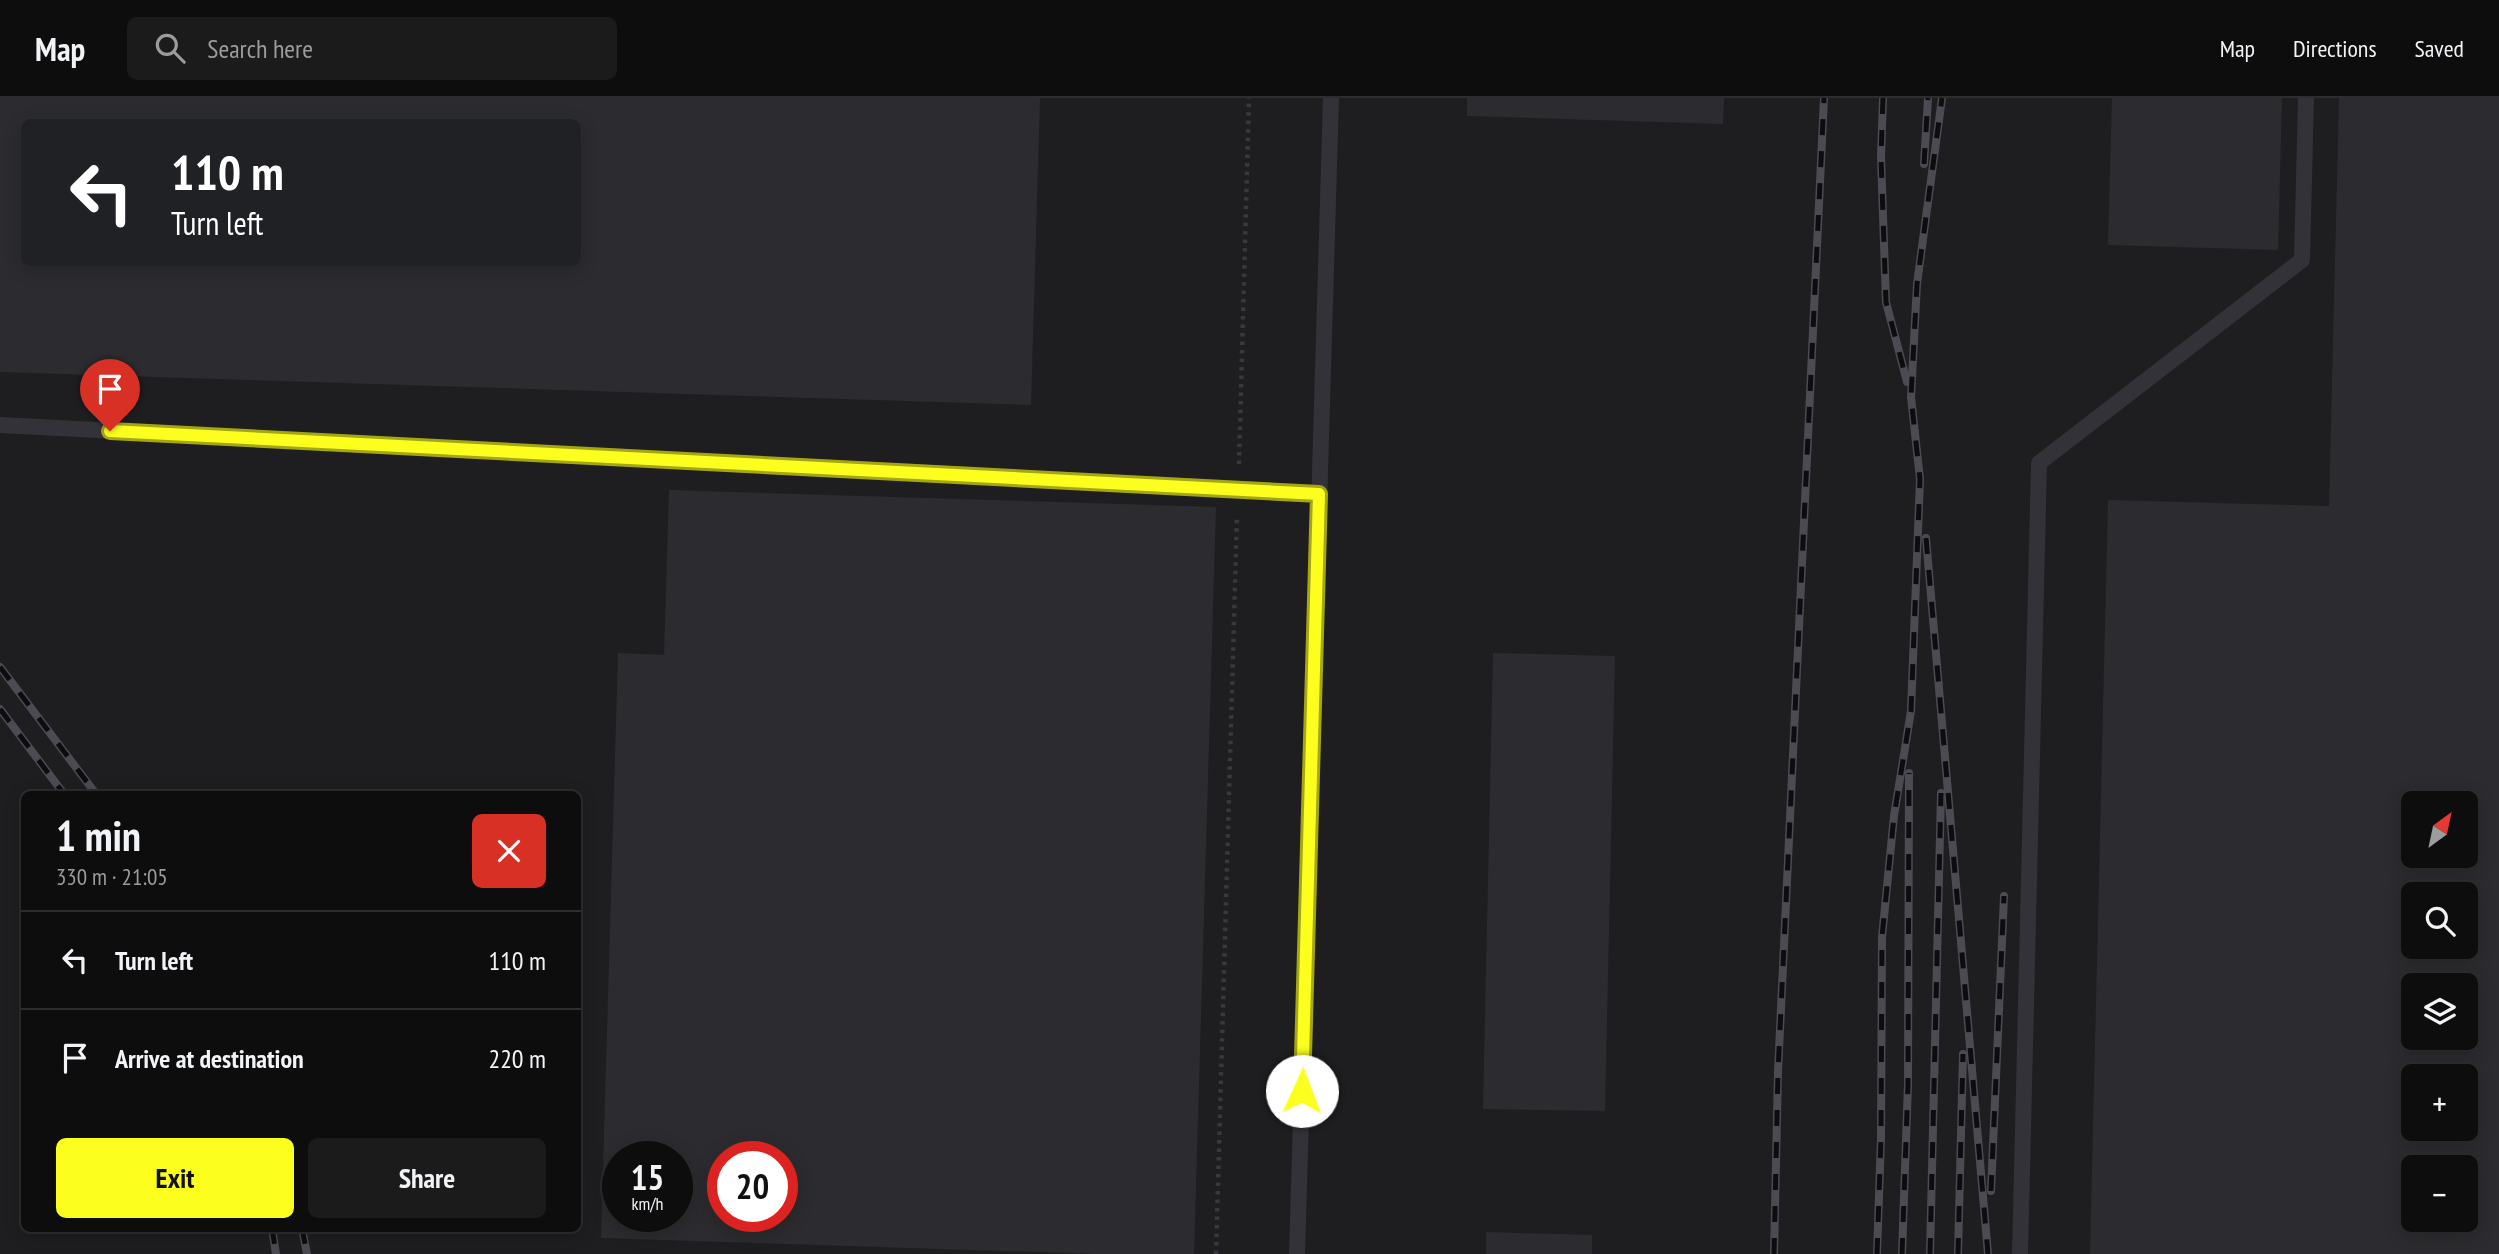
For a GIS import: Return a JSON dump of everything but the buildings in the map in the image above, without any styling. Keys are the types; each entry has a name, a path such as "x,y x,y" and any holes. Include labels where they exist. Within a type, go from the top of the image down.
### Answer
{"lane":[{"path":"1297,1254 1331,98"},
{"path":"2020,1254 2039,463 2302,260 2305,98"},
{"path":"0,425 1319,494"}],"path":[{"path":"1216,1254 1249,98"}],"shaded area":[{"path":"0,98 2499,98 2499,1254 0,1254"}],"railway":[{"path":"1774,1254 1778,1072 1824,98"},
{"path":"1883,98 1881,157 1886,302 1907,382"},
{"path":"1924,164 1928,98"},
{"path":"1877,1254 1881,1138 1882,937 1894,816 1911,711 1920,479 1911,397 1917,284 1942,98"},
{"path":"1926,538 1988,1254"},
{"path":"0,667 94,791"},
{"path":"0,709 62,791"},
{"path":"1902,1254 1908,1084 1909,773"},
{"path":"1930,1254 1941,793"},
{"path":"1991,1191 2004,896"},
{"path":"1958,1254 1963,1054"},
{"path":"273,1232 276,1254"},
{"path":"303,1232 307,1254"}],"route":[{"path":"110,431 1319,494 1302,1091"}]}
